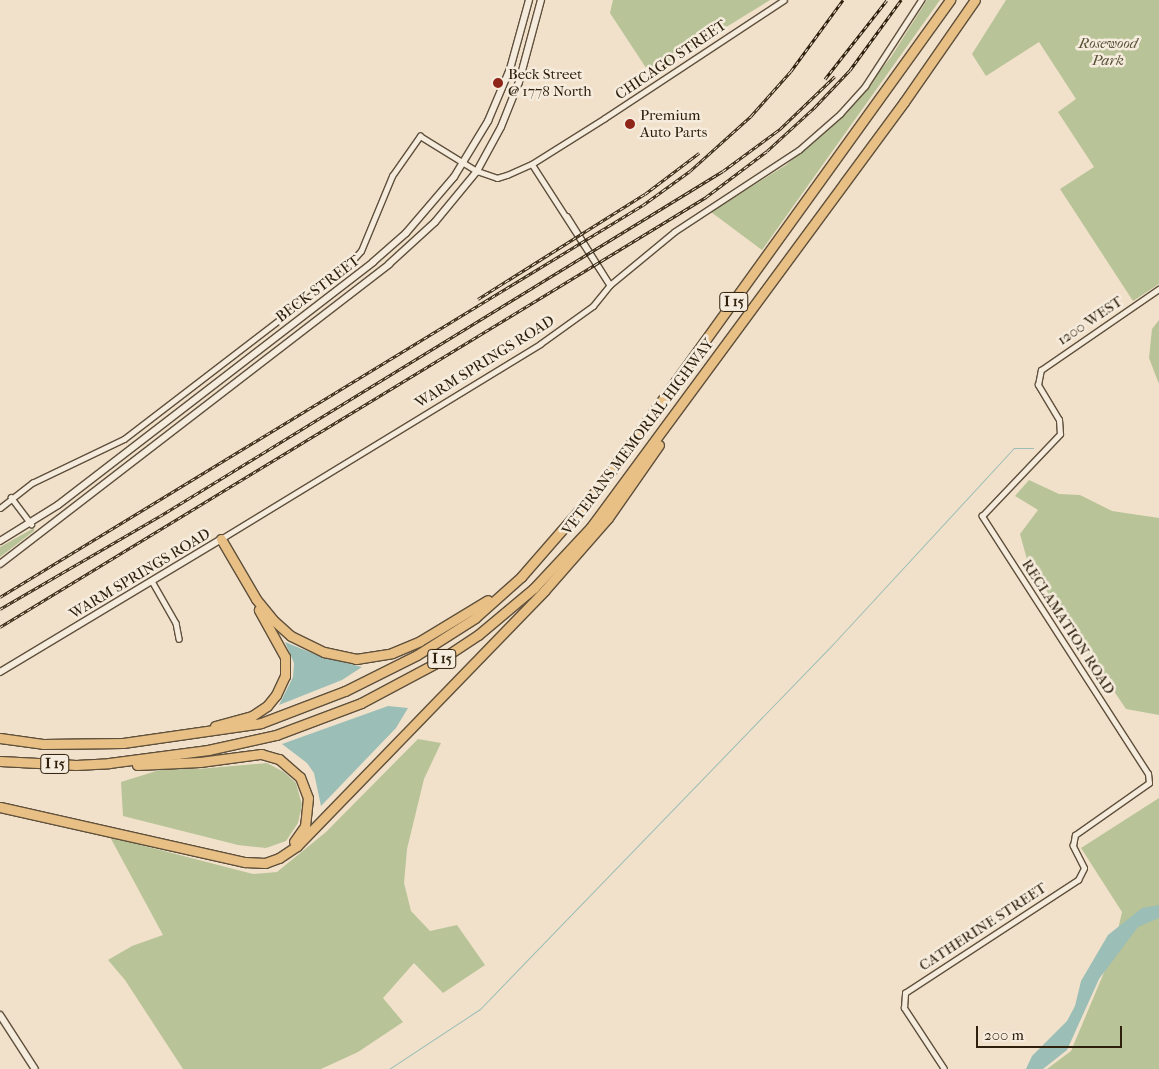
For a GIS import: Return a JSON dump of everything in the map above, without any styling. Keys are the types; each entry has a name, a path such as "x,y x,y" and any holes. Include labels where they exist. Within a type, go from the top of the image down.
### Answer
{"highway":[{"name":"VETERANS MEMORIAL HIGHWAY","path":"0,738 43,744 123,743 261,723 345,691 418,655 475,618 521,577 601,485 654,414 950,0"},
{"name":"VETERANS MEMORIAL HIGHWAY","path":"0,761 76,765 109,764 208,750 276,735 361,703 456,650 517,604 585,534 975,0"},
{"path":"0,807 232,857 253,864 279,858 297,846 500,637 595,534 667,433 681,404"},
{"path":"219,541 256,599 291,636 324,652 356,658 392,653 420,641 521,577"},
{"path":"123,743 252,716 276,695 285,676 285,657 277,638 219,541"},
{"path":"109,764 169,764 261,754 285,762 300,777 306,790 308,812 302,832 288,848 272,857 232,857"}],"main road":[{"name":"BECK STREET","path":"0,541 31,524 373,262 419,219 463,163 504,87 529,0"},
{"name":"BECK STREET","path":"0,564 406,250 447,210 477,171 514,98 540,0"},
{"name":"WARM SPRINGS ROAD","path":"0,672 219,541"},
{"path":"0,1015 34,1069"}],"street":[{"name":"CHICAGO STREET","path":"10,497 32,482 124,439 342,272 361,251 392,176 420,136 477,171 496,178 532,164 784,0"},
{"name":"WARM SPRINGS ROAD","path":"219,541 540,344 592,306 610,285 674,232 798,150 828,125 877,70 921,0"},
{"path":"532,164 610,285"},
{"name":"1200 WEST","path":"1038,376 1044,367 1159,289"},
{"name":"RECLAMATION ROAD","path":"1038,376 1038,385 1059,420 1060,434 982,516 1150,779 1143,790 1075,835 1073,846 1084,868 1078,880"},
{"path":"0,508 10,497 31,524"},
{"path":"152,581 176,623 179,639"},
{"name":"CATHERINE STREET","path":"944,1069 904,1008 903,996 909,989 1078,880"}],"green space":[{"path":"613,0 770,0 650,74 610,13"},
{"path":"927,0 940,0 762,250 711,212 786,165 848,110 891,57"},
{"name":"Rosewood Park","path":"1006,0 1159,0 1159,284 1133,301 1060,189 1094,167 1058,112 1076,99 1039,42 986,76 972,54"},
{"path":"1159,320 1159,384 1149,358 1152,329"},
{"path":"1029,480 1059,494 1080,495 1112,511 1159,518 1159,715 1126,709 1028,563 1020,534 1038,510 1015,496"},
{"path":"34,528 34,531 0,557 0,547"},
{"path":"418,739 441,743 424,779 407,849 404,883 411,911 430,931 457,925 485,965 443,993 414,963 383,998 403,1022 358,1052 321,1069 183,1069 125,980 108,960 132,946 163,935 110,837 253,874 277,872 326,832"},
{"path":"267,763 284,772 296,783 302,805 298,823 286,841 266,848 238,845 123,816 121,782 166,768 198,769"},
{"path":"1159,798 1159,1069 1047,1069 1071,1051 1113,951 1122,912 1081,848"}],"water":[{"path":"285,642 319,656 362,667 342,680 279,705 293,677 294,663"},
{"path":"388,706 408,708 396,728 321,806 314,773 307,763 282,744"},
{"path":"1159,905 1159,918 1138,927 1099,979 1067,1050 1043,1069 1026,1069 1032,1056 1067,1021 1075,1006 1081,981 1108,935 1142,908"}],"waterway":[{"path":"389,1069 480,1009 833,644 1014,448 1033,448"}],"railway":[{"path":"0,597 643,205 690,171 751,116 791,71 843,0"},
{"path":"825,79 887,0"},
{"path":"0,627 706,197 767,151 814,108 850,70 901,0"},
{"path":"0,609 160,516 723,171 780,129 835,76"},
{"path":"478,299 645,194 699,153"}],"place":[{"name":"Beck Street @ 1778 North","path":"498,83"},
{"name":"Premium Auto Parts","path":"630,124"}]}
